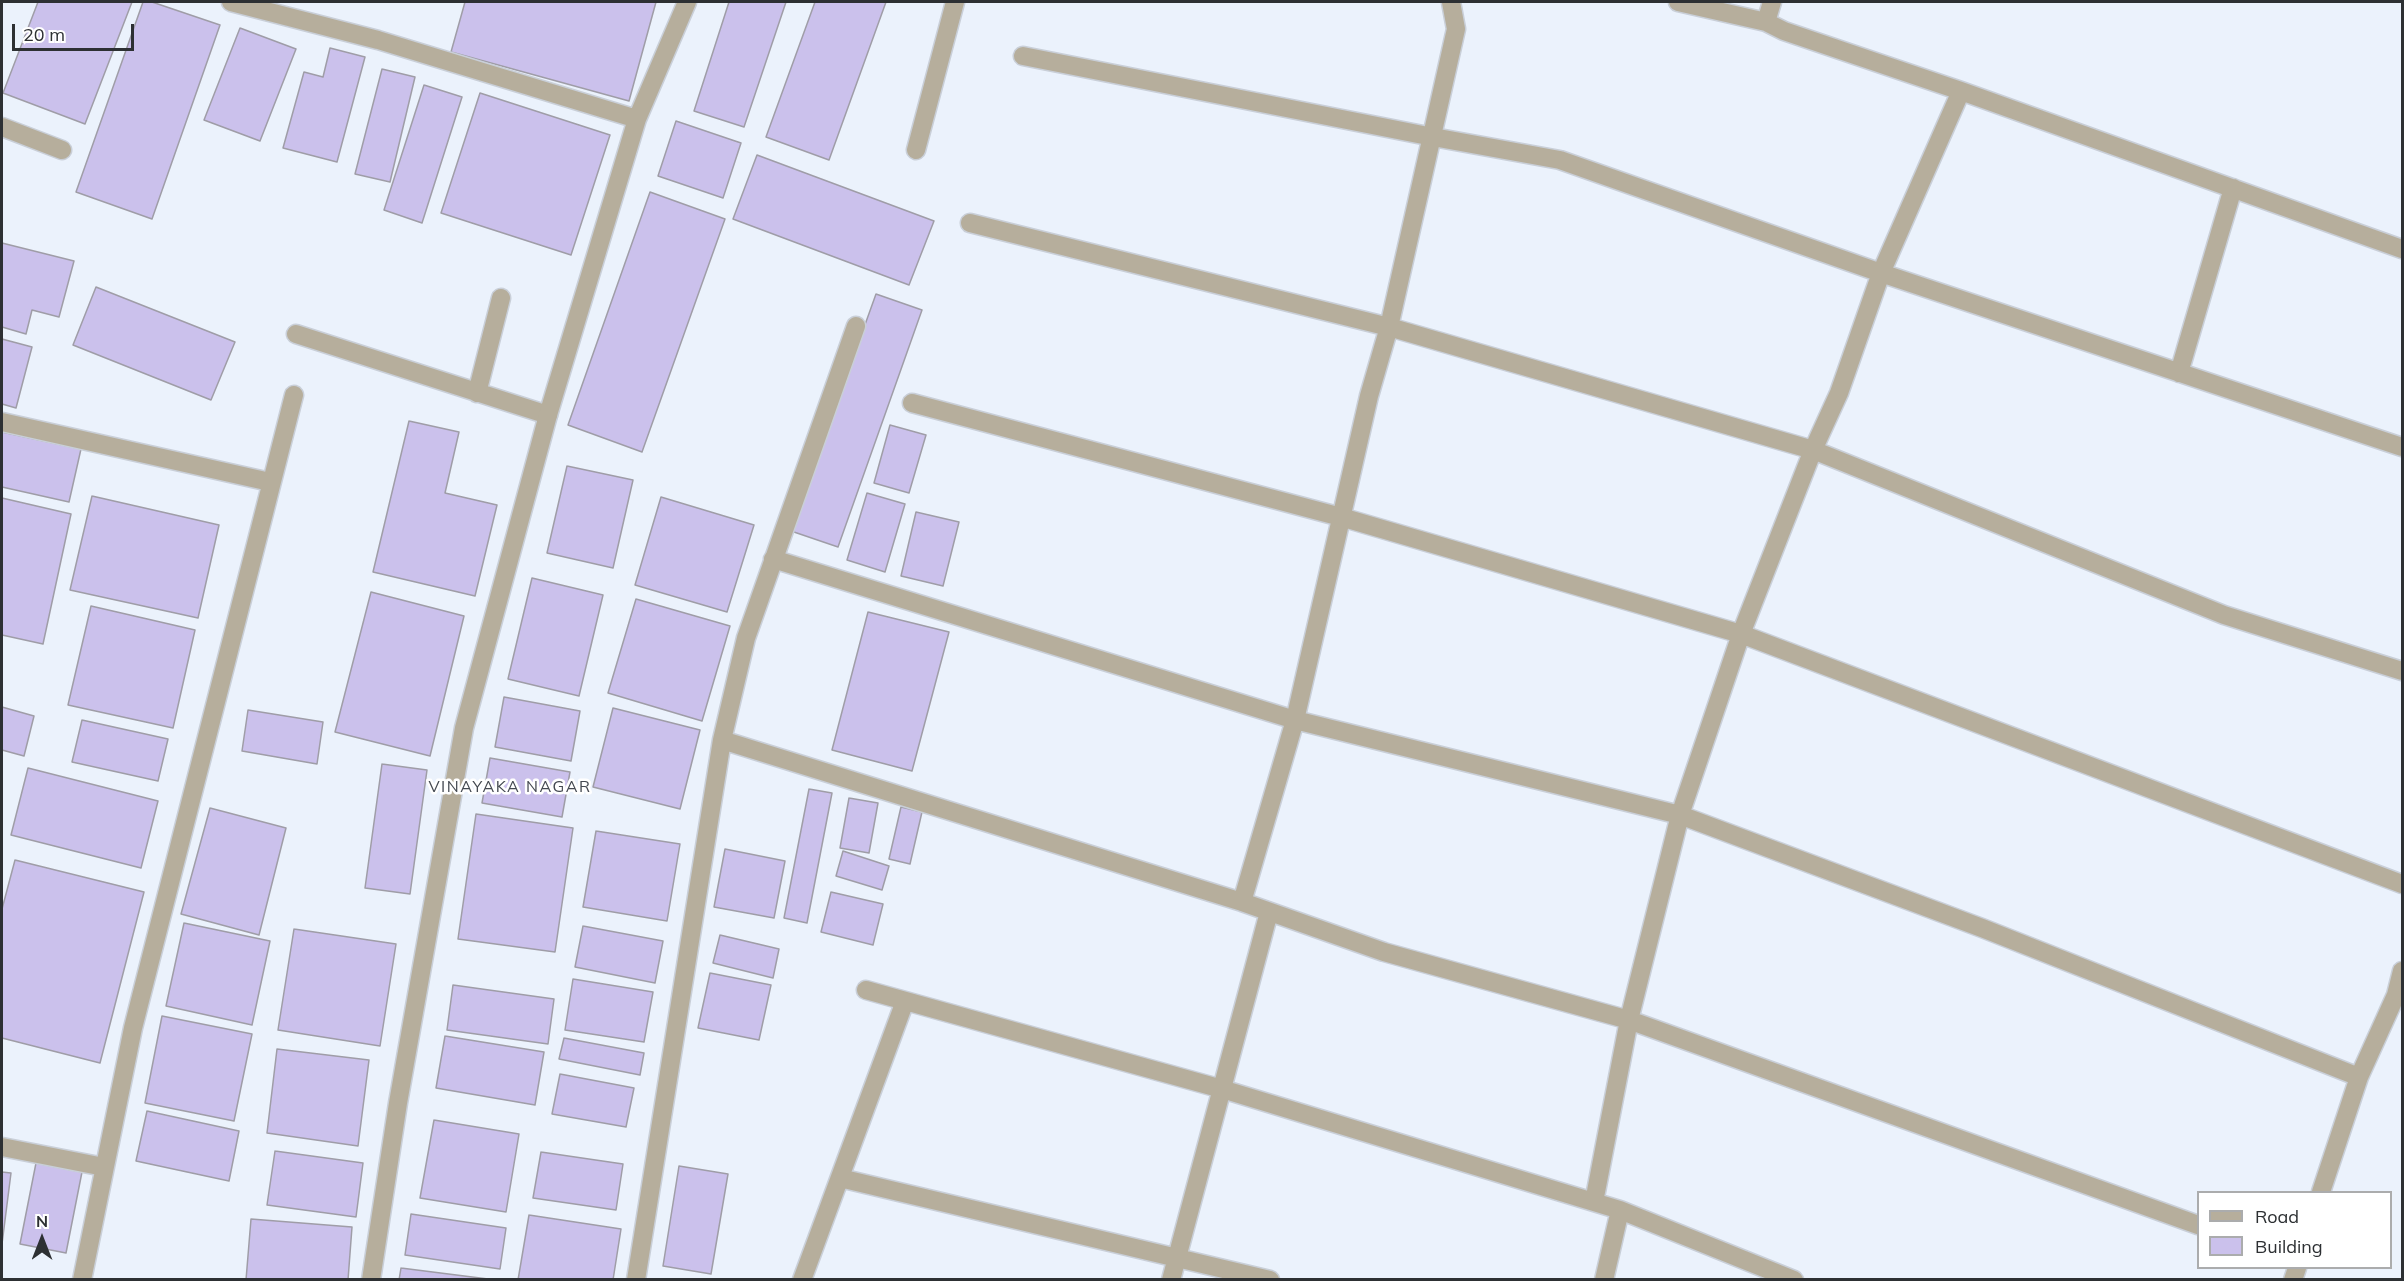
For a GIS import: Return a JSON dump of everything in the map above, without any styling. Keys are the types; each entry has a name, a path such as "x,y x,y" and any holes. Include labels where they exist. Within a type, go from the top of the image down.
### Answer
{"street":[{"path":"231,2 378,40 637,119"},
{"path":"371,1280 398,1103 464,728 548,415 637,119 687,2"},
{"path":"916,150 956,2"},
{"path":"1242,902 1295,720 1369,396 1389,327 1456,29 1451,2"},
{"path":"1677,2 1766,22 1784,31 1961,91 2403,249"},
{"path":"1766,22 1772,2"},
{"path":"1023,56 1560,160 1881,273 2403,447"},
{"path":"1594,1202 1629,1020 1680,815 1741,634 1813,450 1839,393 1881,273 1961,91"},
{"path":"2,127 62,150"},
{"path":"2180,373 2233,188"},
{"path":"970,223 1389,327 1813,450 2224,615 2403,671"},
{"path":"477,393 501,298"},
{"path":"636,1280 722,740 746,639 856,326"},
{"path":"296,334 548,415"},
{"path":"82,1280 133,1028 270,482 294,395"},
{"path":"912,403 1341,517 1741,634 2403,884"},
{"path":"2,422 270,482"},
{"path":"773,559 1295,720 1680,815 1982,928 2359,1077"},
{"path":"722,740 1242,902 1384,952 1629,1020 2197,1224"},
{"path":"1171,1280 1269,912"},
{"path":"2321,1191 2359,1077 2399,996 2403,971"},
{"path":"866,990 1222,1089 1620,1210 1794,1280"},
{"path":"802,1280 905,1001"},
{"path":"2,1147 105,1167"},
{"path":"840,1178 1270,1280"},
{"path":"1604,1280 1620,1210"}],"building":[{"path":"38,2 132,2 85,124 3,93"},
{"path":"143,2 152,2 220,25 152,219 76,192"},
{"path":"465,2 656,2 629,101 451,52"},
{"path":"729,2 786,2 744,127 694,111"},
{"path":"815,2 886,2 829,160 766,137"},
{"path":"240,28 296,49 260,141 204,120"},
{"path":"330,48 365,57 337,162 283,148 304,72 323,77"},
{"path":"382,69 415,77 390,182 355,174"},
{"path":"424,85 462,97 422,223 384,210"},
{"path":"480,93 610,135 571,255 441,213"},
{"path":"676,121 741,143 723,198 658,176"},
{"path":"757,155 934,221 909,285 733,219"},
{"path":"650,192 725,219 642,452 568,425"},
{"path":"2,243 74,261 59,317 32,310 26,334 2,327"},
{"path":"96,287 235,342 211,400 73,345"},
{"path":"876,294 922,310 838,547 791,531"},
{"path":"2,339 32,347 16,408 2,404"},
{"path":"409,421 459,432 445,493 497,505 475,596 373,572"},
{"path":"890,425 926,435 909,493 874,483"},
{"path":"2,432 81,449 69,502 2,487"},
{"path":"567,466 633,480 613,568 547,553"},
{"path":"867,493 905,504 885,572 847,560"},
{"path":"92,496 219,525 198,618 70,590"},
{"path":"661,497 754,525 727,612 635,585"},
{"path":"2,498 71,514 43,644 2,635"},
{"path":"916,512 959,522 943,586 901,576"},
{"path":"532,578 603,595 579,696 508,679"},
{"path":"371,592 464,616 430,756 335,732"},
{"path":"636,599 730,626 702,721 608,693"},
{"path":"91,606 195,630 173,728 68,705"},
{"path":"868,612 949,632 912,771 832,750"},
{"path":"504,697 580,711 571,761 495,747"},
{"path":"2,707 34,716 24,756 2,750"},
{"path":"613,708 700,730 680,809 593,787"},
{"path":"248,710 323,722 317,764 242,751"},
{"path":"82,720 168,739 158,781 72,762"},
{"path":"490,758 570,772 562,817 482,803"},
{"path":"382,764 427,770 410,894 365,888"},
{"path":"28,768 158,801 141,868 11,835"},
{"path":"809,789 832,793 807,923 784,918"},
{"path":"849,798 878,803 869,853 840,848"},
{"path":"901,807 922,812 910,864 889,859"},
{"path":"210,808 286,828 259,935 181,914"},
{"path":"476,814 573,828 555,952 458,939"},
{"path":"596,831 680,844 667,921 583,907"},
{"path":"725,849 785,861 774,918 714,907"},
{"path":"843,851 889,866 882,890 836,876"},
{"path":"15,860 144,892 100,1063 2,1038 2,909"},
{"path":"831,892 883,904 873,945 821,932"},
{"path":"184,923 270,941 252,1025 166,1006"},
{"path":"583,926 663,941 655,983 575,967"},
{"path":"294,929 396,944 380,1046 278,1030"},
{"path":"720,935 779,949 773,978 713,963"},
{"path":"710,973 771,985 759,1040 698,1028"},
{"path":"573,979 653,992 644,1042 565,1030"},
{"path":"453,985 554,999 548,1044 447,1030"},
{"path":"162,1016 252,1034 234,1121 145,1103"},
{"path":"445,1036 544,1052 535,1105 436,1088"},
{"path":"564,1038 644,1053 640,1075 559,1059"},
{"path":"277,1049 369,1060 358,1146 267,1133"},
{"path":"560,1074 634,1088 626,1127 552,1114"},
{"path":"147,1111 239,1131 229,1181 136,1161"},
{"path":"434,1120 519,1134 506,1212 420,1198"},
{"path":"275,1151 363,1163 356,1217 267,1205"},
{"path":"541,1152 623,1164 616,1210 533,1198"},
{"path":"36,1163 82,1172 66,1253 20,1244"},
{"path":"679,1166 728,1174 711,1274 663,1266"},
{"path":"2,1172 11,1173 2,1244"},
{"path":"411,1214 506,1228 500,1269 405,1255"},
{"path":"529,1215 621,1229 613,1280 518,1280"},
{"path":"251,1219 352,1227 348,1280 246,1280"},
{"path":"401,1268 496,1280 399,1280"}],"district":[{"name":"VINAYAKA NAGAR","path":"510,787"}]}
